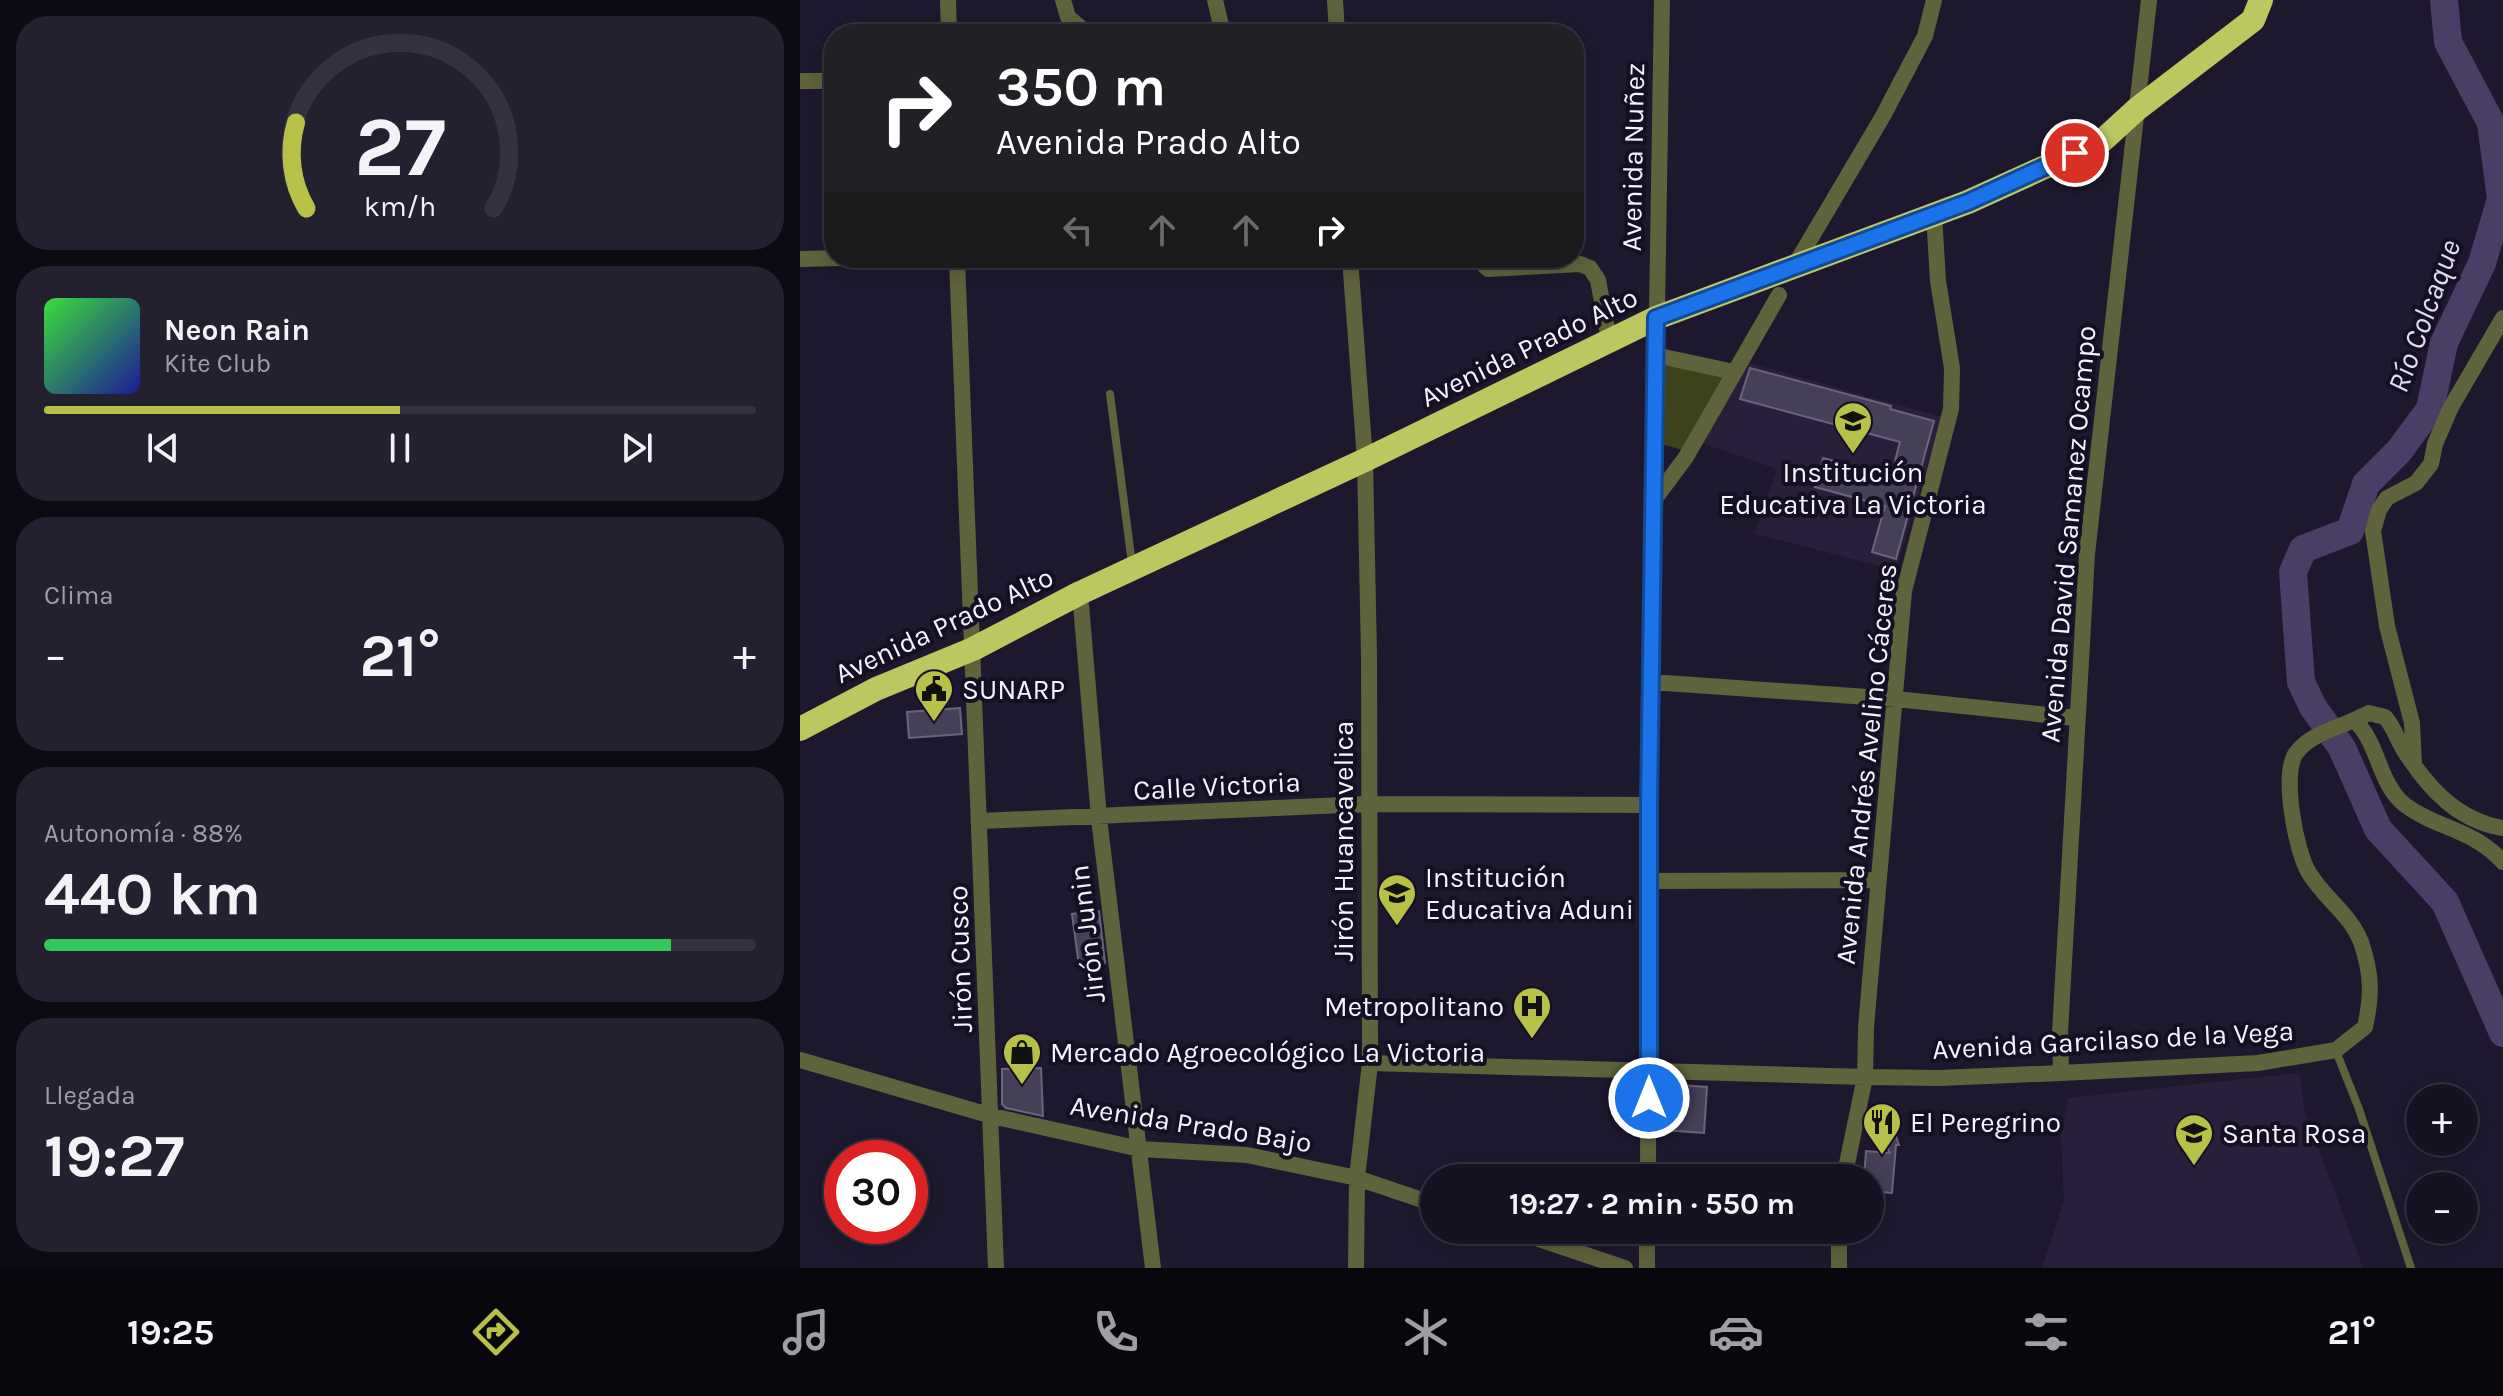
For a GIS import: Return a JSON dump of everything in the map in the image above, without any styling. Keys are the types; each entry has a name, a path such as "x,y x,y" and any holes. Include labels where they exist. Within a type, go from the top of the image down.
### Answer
{"highway":[{"name":"Avenida Prado Alto","path":"800,729 876,689 973,649 1080,593 1365,460 1656,318 1968,202 2102,141 2137,109 2253,20 2261,0"}],"street":[{"path":"948,0 949,24"},
{"path":"1063,0 1068,24"},
{"path":"1215,0 1221,24"},
{"path":"1335,0 1336,24"},
{"name":"Avenida Nuñez","path":"1648,1164 1649,805 1662,0"},
{"path":"1795,265 1883,116 1925,36 1934,0"},
{"name":"Avenida David Samanez Ocampo","path":"2061,1073 2060,1033 2087,554 2149,0"},
{"path":"800,81 824,81"},
{"name":"Avenida Andrés Avelino Cáceres","path":"1847,1164 1865,1077 1866,1027 1904,591 1951,409 1952,368 1938,281 1934,214"},
{"path":"800,259 824,258"},
{"path":"1584,266 1590,268 1598,280 1609,340"},
{"name":"Jirón Cusco","path":"957,268 996,1268"},
{"name":"Jirón Huancavelica","path":"1351,268 1365,460 1369,656 1370,1063 1357,1178 1356,1268"},
{"path":"1654,500 1686,457 1779,295"},
{"path":"2414,764 2412,723 2387,626 2373,531 2379,510 2387,498 2416,483 2431,464 2435,444 2451,407 2503,318"},
{"path":"1655,355 1734,372"},
{"name":"Jirón Junin","path":"1080,593 1099,818 1153,1268"},
{"path":"1651,682 1896,699 2076,718"},
{"path":"2351,721 2369,713 2385,717 2440,799 2473,818 2503,828"},
{"path":"2351,721 2366,730 2386,778 2404,804 2467,833 2503,862"},
{"name":"Avenida Garcilaso de la Vega","path":"1370,1063 1939,1078 2258,1063 2336,1050 2365,1027 2372,996 2369,969 2360,940 2346,915 2309,873 2297,846 2290,792 2294,756 2309,740 2351,721"},
{"name":"Calle Victoria","path":"981,821 1367,804 1649,805"},
{"path":"1649,881 1879,880"},
{"name":"Avenida Prado Bajo","path":"800,1060 992,1116 1140,1149 1247,1155 1357,1178 1420,1199"},
{"path":"1554,1244 1625,1268"},
{"path":"1647,1244 1647,1268"},
{"path":"1839,1244 1839,1268"}],"lane":[{"path":"1110,394 1133,569"},
{"path":"2336,1050 2359,1109 2411,1268"}],"shaded area":[{"path":"1746,362 1942,417 1896,570 1755,534 1777,469 1702,443"},
{"name":"Santa Rosa","path":"2300,1073 2304,1109 2363,1268 2042,1268 2064,1201 2061,1135 2068,1098"}],"green space":[{"path":"1659,363 1727,376 1683,450 1664,445"}],"building":[{"path":"1750,368 1891,406 1890,409 1934,421 1896,559 1872,552 1885,506 1815,487 1823,458 1891,476 1900,442 1740,399"},
{"name":"SUNARP","path":"960,708 962,734 909,738 907,712"},
{"path":"1099,911 1105,963 1079,966 1072,914"},
{"name":"Mercado Agroecológico La Victoria","path":"1041,1068 1043,1116 1006,1108 1002,1104 1002,1069"},
{"path":"1666,1084 1707,1087 1704,1133 1663,1130"},
{"path":"1890,1120 1899,1145 1896,1145 1892,1193 1884,1192 1884,1164 1865,1164 1866,1151 1890,1153 1875,1126"}],"waterway":[{"name":"Río Colcaque","path":"2444,0 2448,42 2491,123 2501,199 2482,263 2444,343 2430,409 2399,451 2366,484 2350,531 2303,549 2293,572 2301,682 2313,707 2342,748 2378,829 2445,902 2503,1033"}],"place":[{"name":"Institución Educativa La Victoria","path":"1853,455"},
{"name":"SUNARP","path":"934,723"},
{"name":"Institución Educativa Aduni","path":"1397,927"},
{"name":"Metropolitano","path":"1532,1040"},
{"name":"Mercado Agroecológico La Victoria","path":"1022,1086"},
{"name":"El Peregrino","path":"1882,1156"},
{"name":"Santa Rosa","path":"2194,1167"}],"route":[{"path":"1649,1098 1649,805 1656,318 1968,202 2075,153"}]}
